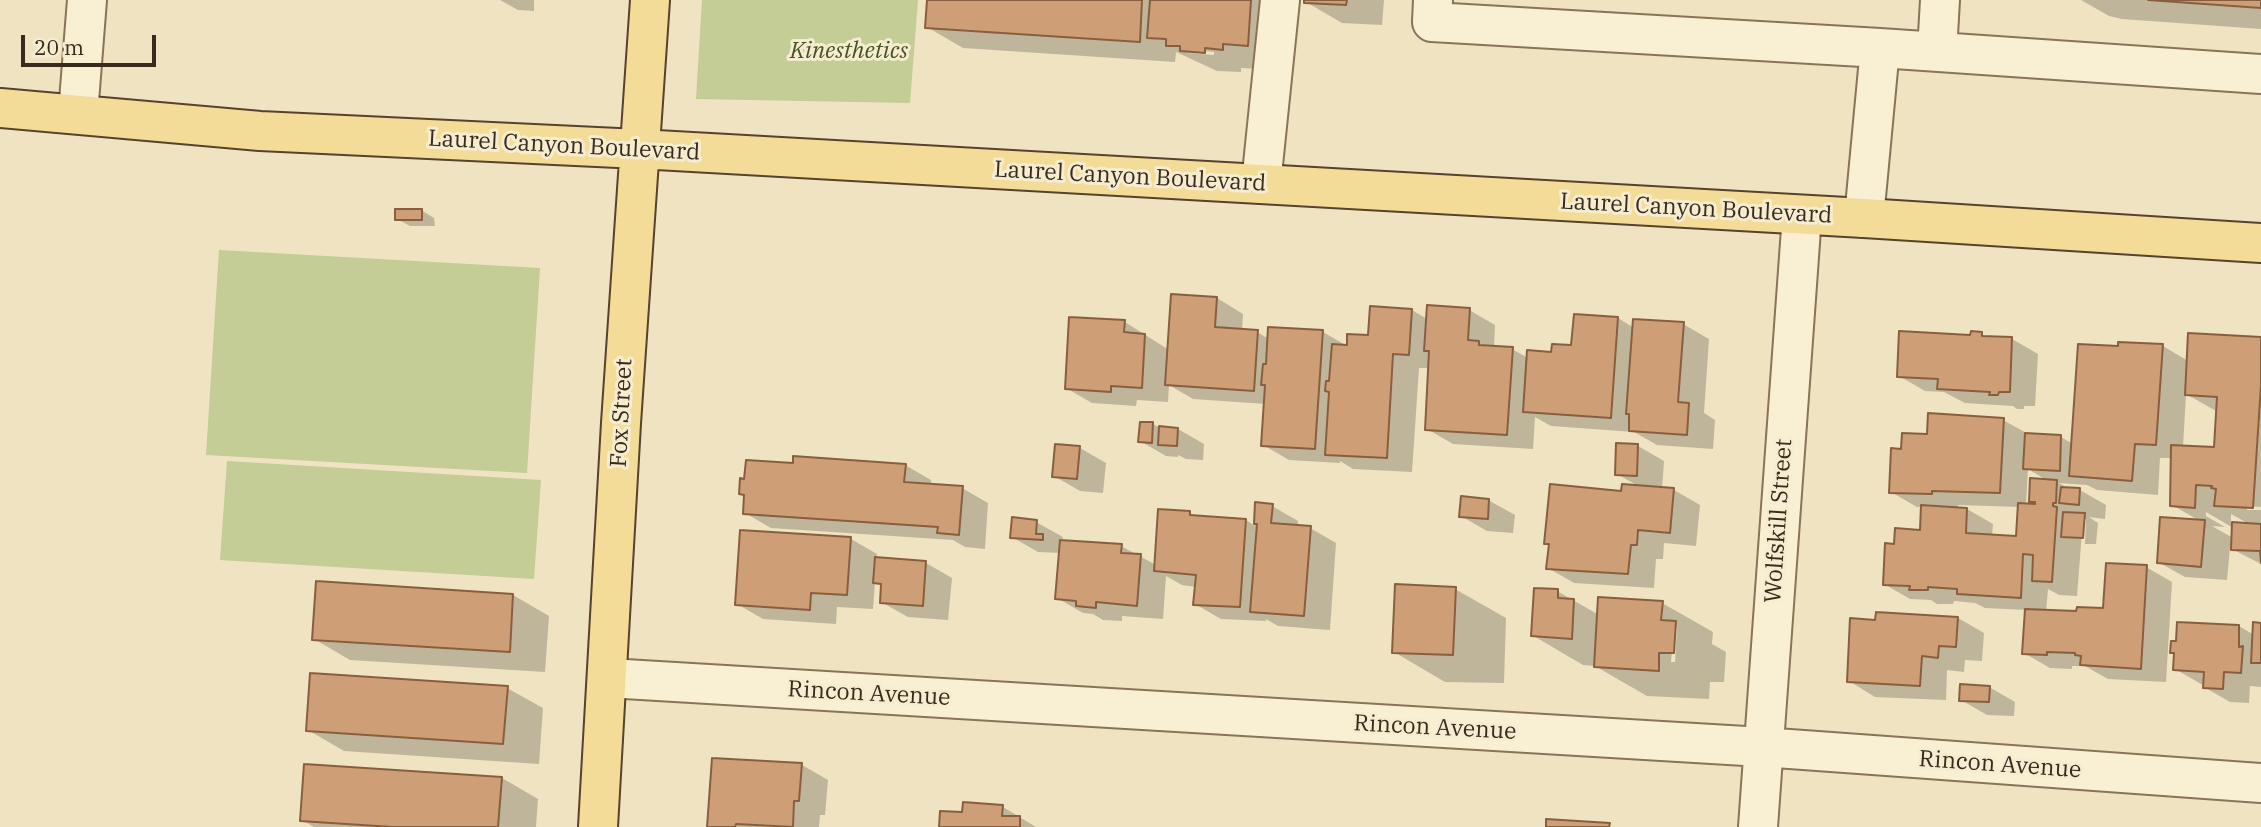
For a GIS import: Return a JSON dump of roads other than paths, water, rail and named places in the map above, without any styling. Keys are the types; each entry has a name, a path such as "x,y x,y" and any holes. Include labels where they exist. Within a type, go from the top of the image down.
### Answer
{"main road":[{"name":"Fox Street","path":"598,827 650,0"},
{"name":"Laurel Canyon Boulevard","path":"0,108 260,131 639,149 2261,243"}],"street":[{"path":"78,114 87,0"},
{"path":"1261,184 1280,0"},
{"path":"1433,0 1432,22 2261,74"},
{"path":"1937,52 1940,0"},
{"path":"1864,218 1880,48"},
{"name":"Wolfskill Street","path":"1758,827 1802,215"},
{"name":"Rincon Avenue","path":"608,678 1762,747 2261,783"}],"park label":[{"name":"Kinesthetics","path":"849,51"}]}
